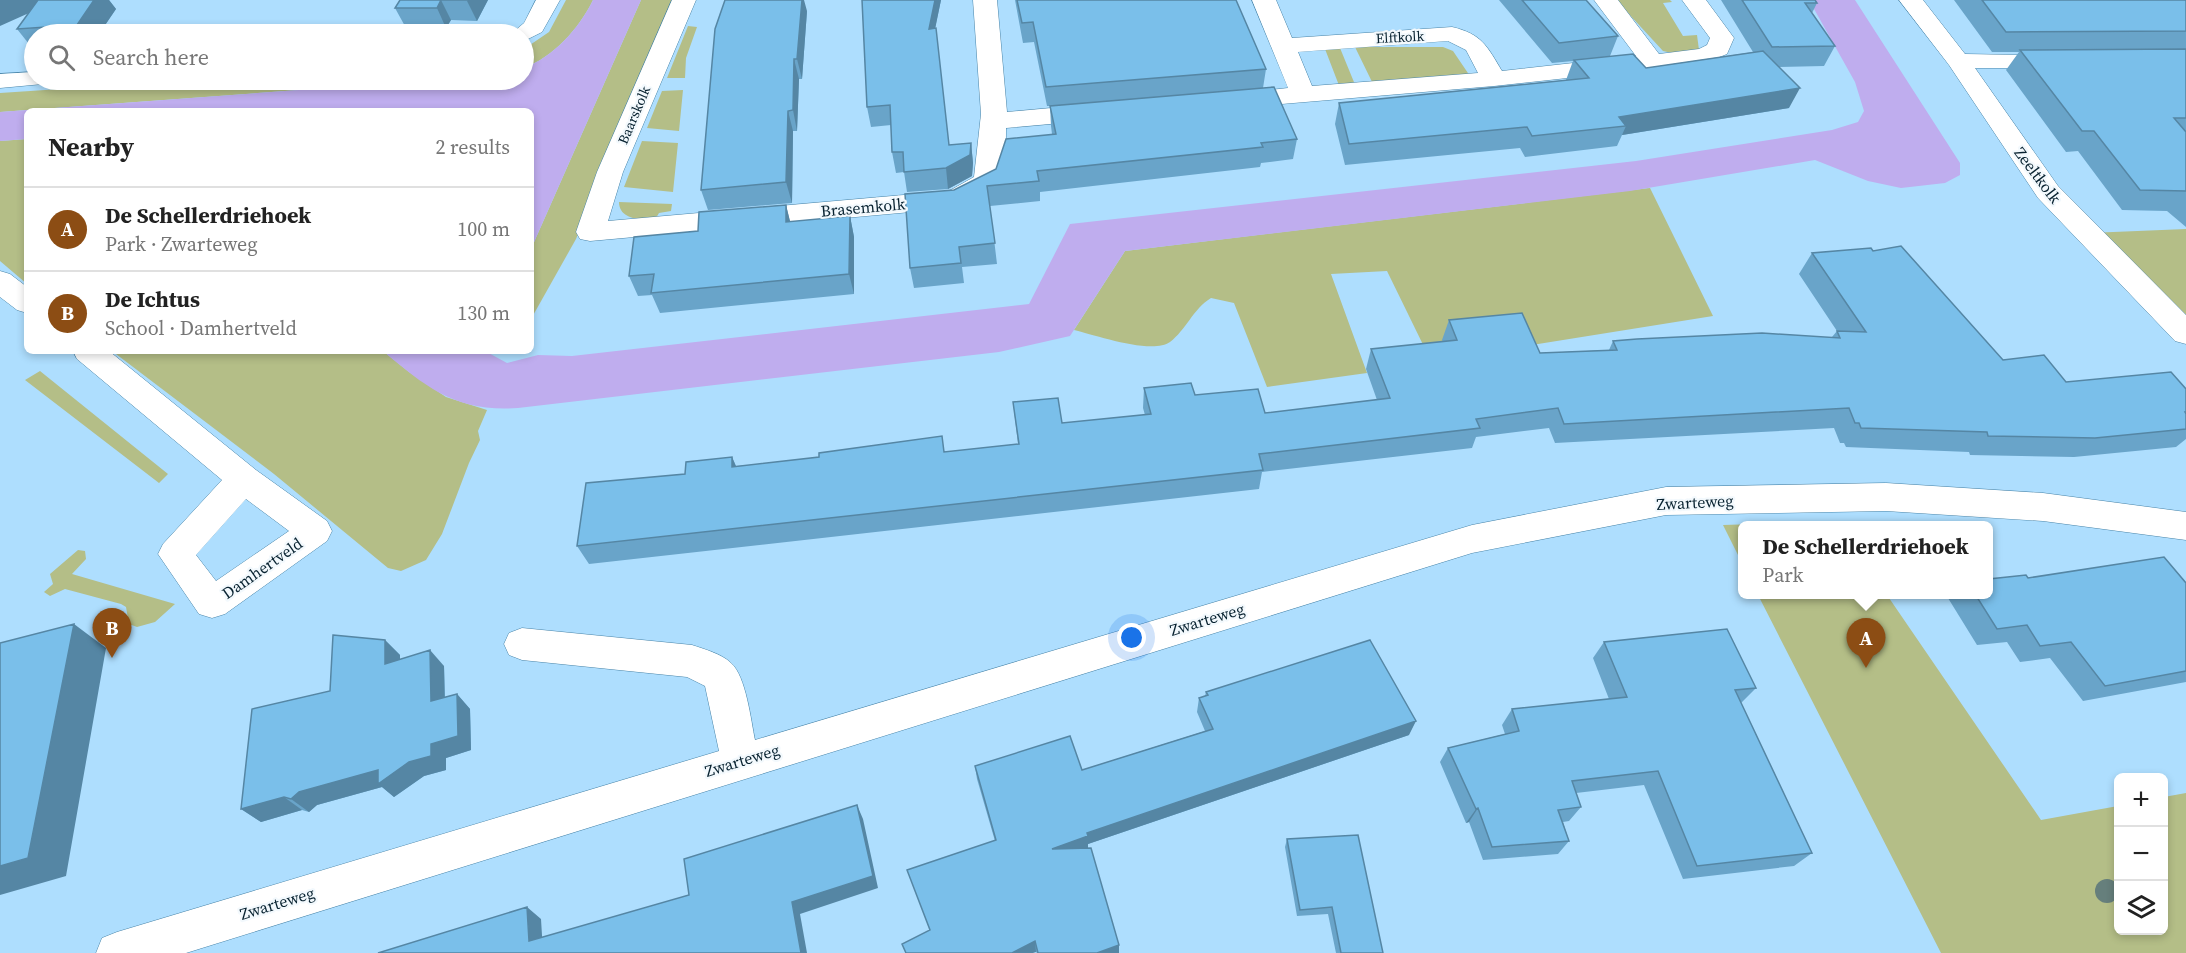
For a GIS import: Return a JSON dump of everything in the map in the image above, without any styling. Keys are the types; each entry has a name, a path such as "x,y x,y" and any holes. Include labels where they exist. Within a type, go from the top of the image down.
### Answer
{"street":[{"path":"534,27 548,0"},
{"name":"Baarskolk","path":"590,232 610,172 684,0"},
{"name":"Brasemkolk","path":"590,232 955,199 987,181 992,160 995,121 985,0"},
{"path":"1264,0 1303,94"},
{"path":"1606,0 1653,62"},
{"path":"1208,102 1494,79 1704,56 1718,49 1722,38 1694,0"},
{"name":"Zeeltkolk","path":"1911,0 1958,61 2048,192 2186,333"},
{"name":"Elftkolk","path":"1285,46 1452,34 1475,45 1494,79"},
{"path":"1958,61 2083,60"},
{"path":"0,81 24,80"},
{"path":"995,121 1113,111"},
{"path":"1,284 24,301"},
{"path":"92,354 244,479"},
{"name":"Zwarteweg","path":"117,953 740,760 1472,539 1665,501 1886,497 2043,507 2186,526"},
{"path":"522,644 692,661 719,675 727,694 740,760"}],"green space":[{"path":"566,0 593,0 564,41 534,63 534,42 549,32"},
{"path":"641,0 675,0 576,239 534,314 534,242"},
{"path":"1616,0 1670,0 1672,2 1663,3 1683,36 1697,35 1699,50 1672,53 1663,51"},
{"path":"688,26 697,27 686,58 685,78 667,78"},
{"path":"1355,47 1443,47 1453,51 1472,79 1374,86"},
{"path":"1340,48 1356,87 1340,88 1325,49"},
{"path":"45,90 300,90 54,108 24,108 24,110 0,112 0,93"},
{"path":"683,90 679,131 647,128 662,91"},
{"path":"24,139 24,281 0,261 0,141"},
{"path":"642,141 678,143 673,192 624,187"},
{"path":"1650,188 1713,316 1431,361 1387,271 1331,274 1367,373 1267,387 1234,303 1211,298 1199,308 1176,337 1162,345 1123,343 1074,330 1125,251"},
{"path":"619,202 672,204 671,211 659,213 656,218 645,219 627,216 620,208"},
{"path":"2186,229 2186,323 2089,233"},
{"path":"116,354 387,354 446,397 487,410 478,431 480,440 442,534 426,560 401,571 388,568 274,474"},
{"path":"40,371 168,474 159,483 25,380"},
{"path":"1723,525 1738,525 1738,555"},
{"path":"78,550 85,551 86,559 72,574 175,604 155,622 137,627 129,624 126,607 121,604 65,589 50,596 44,592 53,584 50,574"},
{"path":"1760,599 1890,599 2041,820 2114,807 2114,935 2168,935 2168,796 2186,793 2186,953 1941,953"}],"shaded area":[{"path":"593,0 641,0 534,242 534,108 54,108 300,90 534,90 534,63 564,41"},
{"path":"1809,0 1855,0 1960,163 1960,175 1945,183 1901,188 1868,181 1815,160 1630,191 1125,251 1070,336 999,352 518,408 497,408 460,402 429,387 387,354 490,354 507,363 538,355 572,356 1029,304 1070,224 1636,161 1832,130 1858,122 1864,111 1855,82"},
{"path":"24,110 24,139 0,141 0,112"}],"building":[{"path":"38,0 94,0 78,24 24,24 24,29 17,29"},
{"path":"400,0 441,0 437,8 395,8"},
{"path":"725,0 802,0 797,59 794,59 793,110 788,111 786,182 701,190 715,29"},
{"path":"862,0 935,0 929,29 936,28 949,145 971,143 970,155 946,168 904,172 903,152 892,152 890,105 867,107"},
{"path":"1017,0 1236,0 1266,69 1046,87 1033,22 1022,23"},
{"path":"1522,0 1586,0 1618,36 1559,43"},
{"path":"1742,0 1815,0 1817,3 1805,3 1835,46 1772,47"},
{"path":"1982,0 2185,0 2186,31 2006,32"},
{"path":"2186,49 2186,118 2174,118 2186,132 2186,191 2140,190 2094,131 2082,131 2020,50"},
{"path":"1763,51 1800,88 1619,117 1626,126 1532,136 1527,127 1349,144 1339,103 1589,78 1574,60 1633,54 1646,68"},
{"path":"1274,87 1297,139 1261,143 1263,147 1037,171 1039,181 987,186 995,243 959,247 961,263 910,268 905,194 954,190 996,169 1006,139 1056,134 1050,106"},
{"path":"786,205 786,222 850,216 849,274 651,293 654,274 629,276 634,237 698,231 699,212"},
{"path":"1901,246 2003,360 2044,355 2066,382 2171,372 2186,389 2186,429 2095,438 1988,436 1987,432 1861,428 1859,423 1855,423 1849,408 1564,424 1558,408 1476,419 1480,428 1259,454 1263,470 577,546 586,483 685,474 686,462 732,457 732,467 819,457 819,453 942,436 944,452 1019,444 1013,402 1058,398 1062,423 1151,414 1144,388 1191,383 1195,395 1258,389 1265,413 1390,398 1371,349 1457,340 1449,320 1522,313 1540,353 1617,350 1613,341 1637,339 1762,333 1840,338 1837,331 1866,332 1812,253 1871,248 1873,251"},
{"path":"2164,557 2186,583 2186,671 2105,686 2071,642 2040,646 2027,625 1997,629 1978,599 1993,599 1993,579 2026,575 2028,578"},
{"path":"74,624 28,858 0,866 0,643"},
{"path":"1727,629 1756,688 1735,690 1812,853 1697,866 1658,771 1572,781 1581,807 1558,810 1569,841 1492,847 1478,808 1476,809 1448,748 1519,731 1512,709 1627,697 1604,642"},
{"path":"333,635 385,640 385,664 430,650 431,701 457,694 458,736 431,744 431,756 409,762 378,784 378,770 299,792 291,799 284,797 241,809 252,709 330,691"},
{"path":"1370,640 1416,721 1087,833 1088,836 1052,849 1091,848 1119,945 1097,953 1038,953 1035,941 1012,953 906,953 902,944 930,930 907,870 996,840 975,766 1070,736 1082,770 1213,729 1199,698 1208,695 1206,692"},
{"path":"857,805 873,876 792,902 801,953 378,953 527,907 529,941 689,895 684,859"},
{"path":"1358,835 1383,953 1341,953 1332,907 1300,910 1287,839"}],"place":[{"name":"De Ichtus","path":"112,658"},
{"name":"De Schellerdriehoek","path":"1866,668"}]}
